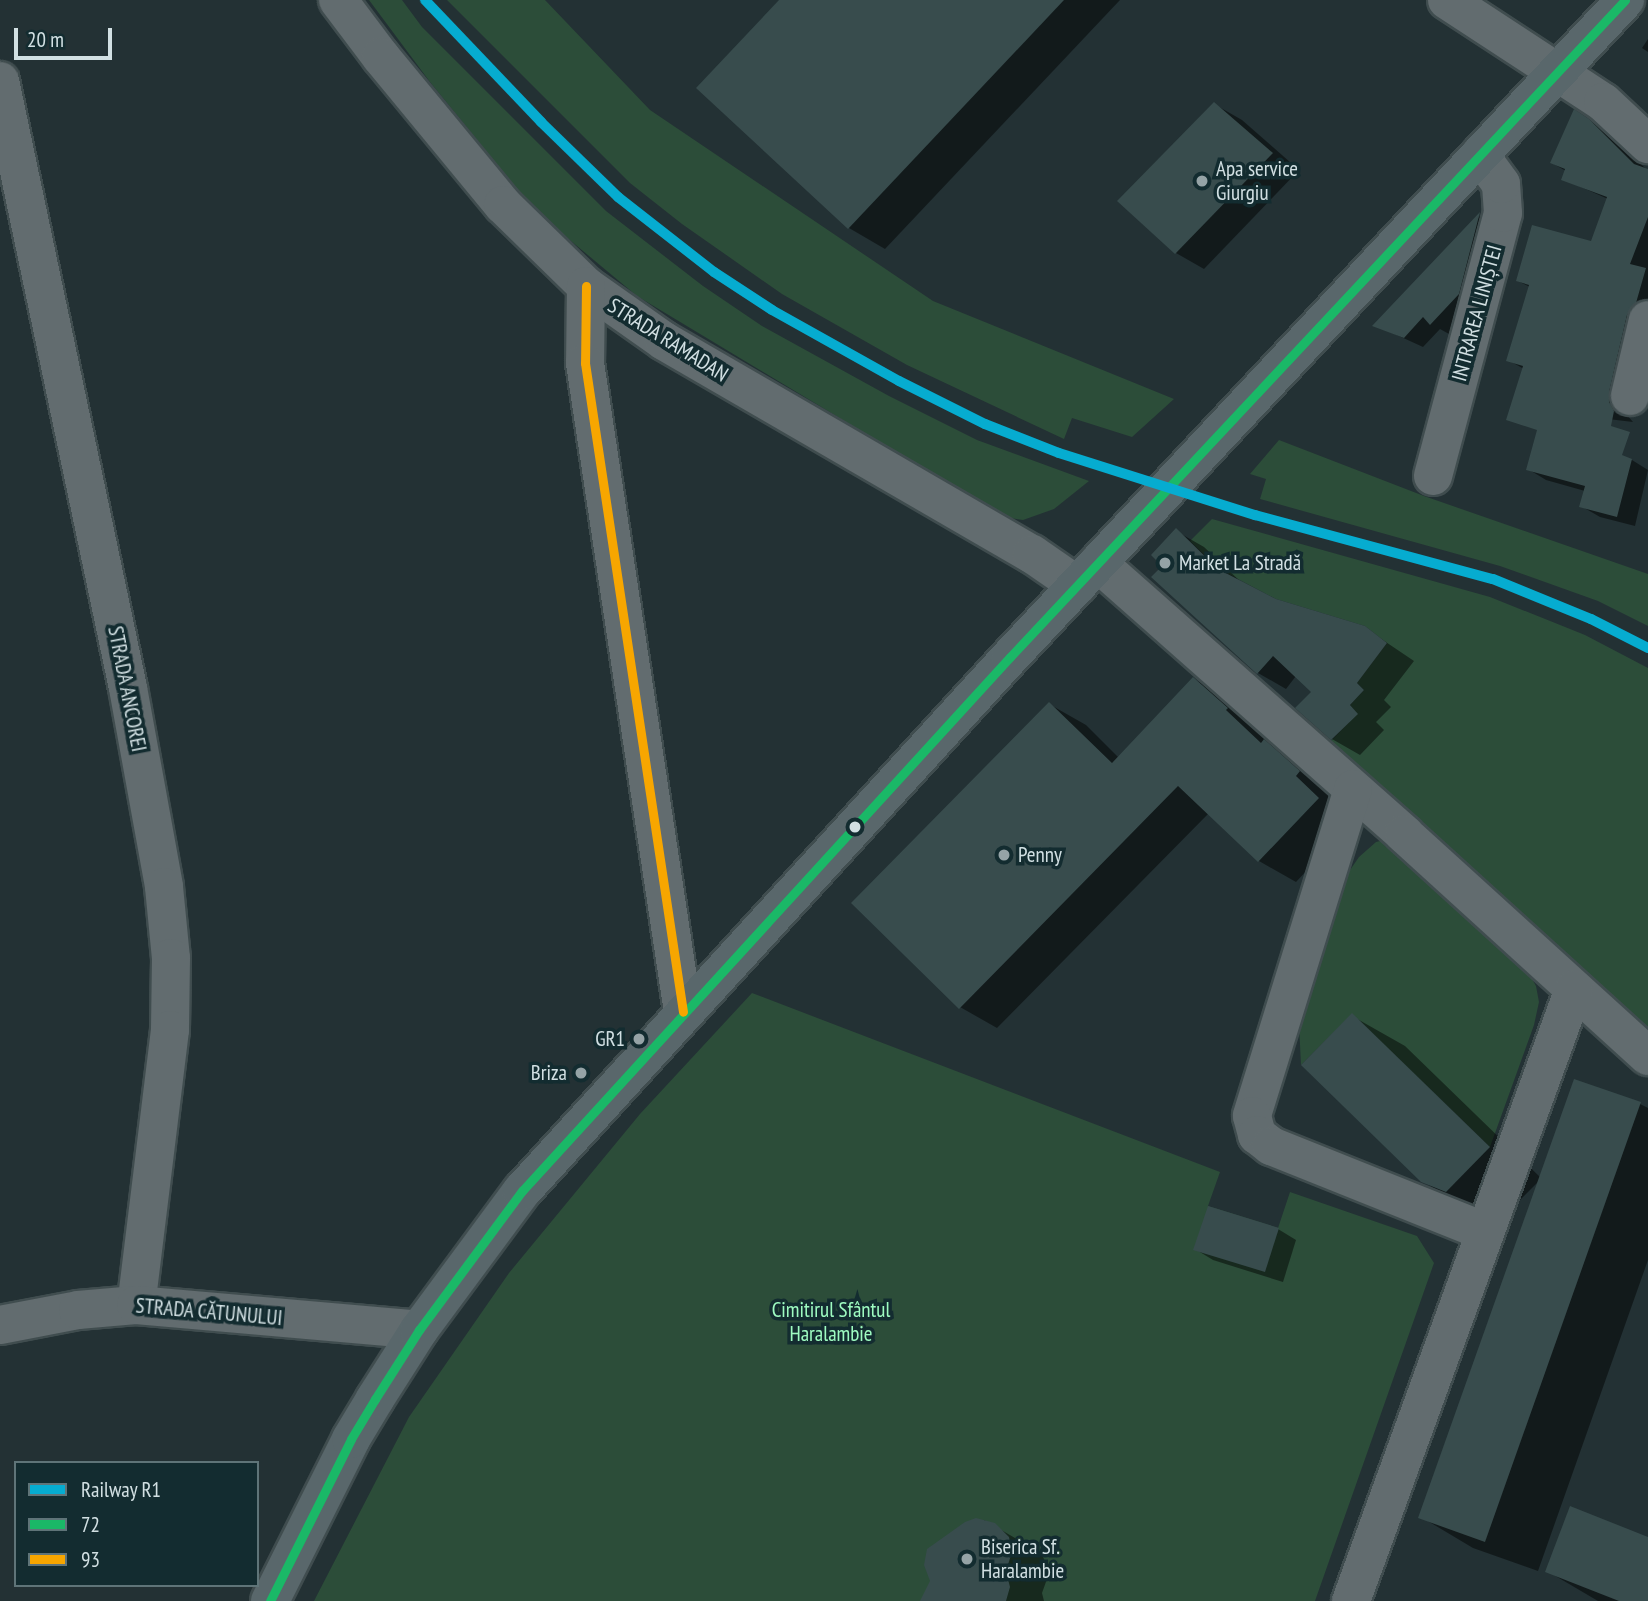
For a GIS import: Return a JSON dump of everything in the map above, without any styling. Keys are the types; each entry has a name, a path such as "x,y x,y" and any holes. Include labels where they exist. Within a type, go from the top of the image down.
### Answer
{"main road":[{"path":"270,1601 351,1439 419,1331 522,1191 683,1012 1088,574 1625,0"}],"street":[{"name":"STRADA RAMADAN","path":"338,0 381,57 503,205 586,286 664,341 1032,554 1088,574 1353,789 1648,1056"},
{"path":"1447,0 1603,102 1648,144"},
{"name":"STRADA ANCOREI","path":"0,80 128,688 164,887 171,958 170,1030 135,1305"},
{"name":"INTRAREA LINIȘTEI","path":"1433,476 1503,213 1501,184 1480,155"},
{"path":"586,286 585,363 683,1012"},
{"path":"1630,396 1648,320"},
{"path":"1353,789 1252,1116 1258,1135 1271,1146 1484,1231"},
{"path":"1351,1601 1574,989"},
{"name":"STRADA CĂTUNULUI","path":"0,1325 78,1310 135,1305 419,1331"}],"green space":[{"path":"369,0 402,0 422,27 606,211 703,286 762,326 889,396 977,440 1089,481 1054,509 1023,520 1004,517 637,296 565,236 518,190 430,82"},
{"path":"447,0 545,0 650,110 933,301 1174,399 1132,437 1072,418 1064,439 907,365 782,294 682,224 630,183"},
{"path":"1279,440 1424,496 1648,574 1648,626 1598,601 1500,566 1260,499 1266,479 1250,474"},
{"path":"1212,519 1490,597 1585,635 1648,668 1648,1046 1325,747 1357,714 1350,705 1364,690 1357,683 1387,643 1365,626 1276,599 1219,569 1190,541"},
{"path":"1384,840 1527,970 1536,986 1539,1002 1534,1025 1490,1147 1352,1014 1301,1065 1299,1024 1341,883 1359,857 1376,842"},
{"name":"Cimitirul Sfântul Haralambie","path":"752,993 1220,1172 1208,1206 1278,1228 1290,1192 1417,1236 1434,1263 1315,1601 314,1601 409,1417 509,1273 640,1114"}],"building":[{"path":"779,0 1064,0 848,229 696,88"},
{"path":"1214,102 1273,153 1175,254 1117,201"},
{"path":"1574,109 1589,119 1634,164 1648,169 1648,217 1630,264 1646,268 1636,303 1627,315 1609,392 1609,402 1614,411 1611,426 1630,432 1622,455 1632,459 1617,517 1579,507 1585,486 1526,470 1537,430 1506,420 1523,366 1506,361 1529,285 1516,281 1532,225 1591,241 1607,197 1561,180 1565,169 1550,163"},
{"path":"1480,212 1459,294 1430,325 1423,317 1404,338 1372,326"},
{"path":"1176,528 1218,569 1276,599 1365,626 1387,643 1357,683 1364,690 1350,705 1358,714 1331,740 1295,708 1311,692 1273,656 1257,674 1151,577 1162,566 1151,555"},
{"name":"Penny","path":"1193,677 1228,708 1226,710 1261,743 1264,739 1300,771 1296,776 1319,798 1258,862 1178,786 959,1009 851,903 1049,702 1112,763"},
{"path":"1352,1013 1490,1147 1446,1192 1421,1182 1301,1065"},
{"path":"1574,1079 1641,1102 1485,1542 1418,1518"},
{"path":"1208,1206 1279,1228 1265,1272 1193,1250"},
{"path":"1570,1506 1648,1537 1648,1601 1619,1601 1545,1572"},
{"name":"Biserica Sf. Haralambie","path":"976,1518 995,1523 1009,1537 1012,1552 1006,1571 1010,1587 1006,1601 920,1601 930,1581 924,1565 927,1549 965,1522"}],"rail line":[{"name":"R1","path":"425,0 541,122 618,197 714,272 772,310 899,381 985,424 1059,453 1255,515 1493,579 1591,619 1648,648"}],"transit line":[{"name":"72","path":"270,1601 351,1439 375,1399 419,1330 522,1191 1010,657 1625,0"},
{"name":"93","path":"586,286 585,363 683,1012"}],"place":[{"name":"Apa service Giurgiu","path":"1202,181"},
{"name":"Market La Stradă","path":"1165,563"},
{"name":"Penny","path":"1004,855"},
{"name":"GR1","path":"639,1039"},
{"name":"Briza","path":"581,1073"},
{"name":"Biserica Sf. Haralambie","path":"967,1559"}]}
